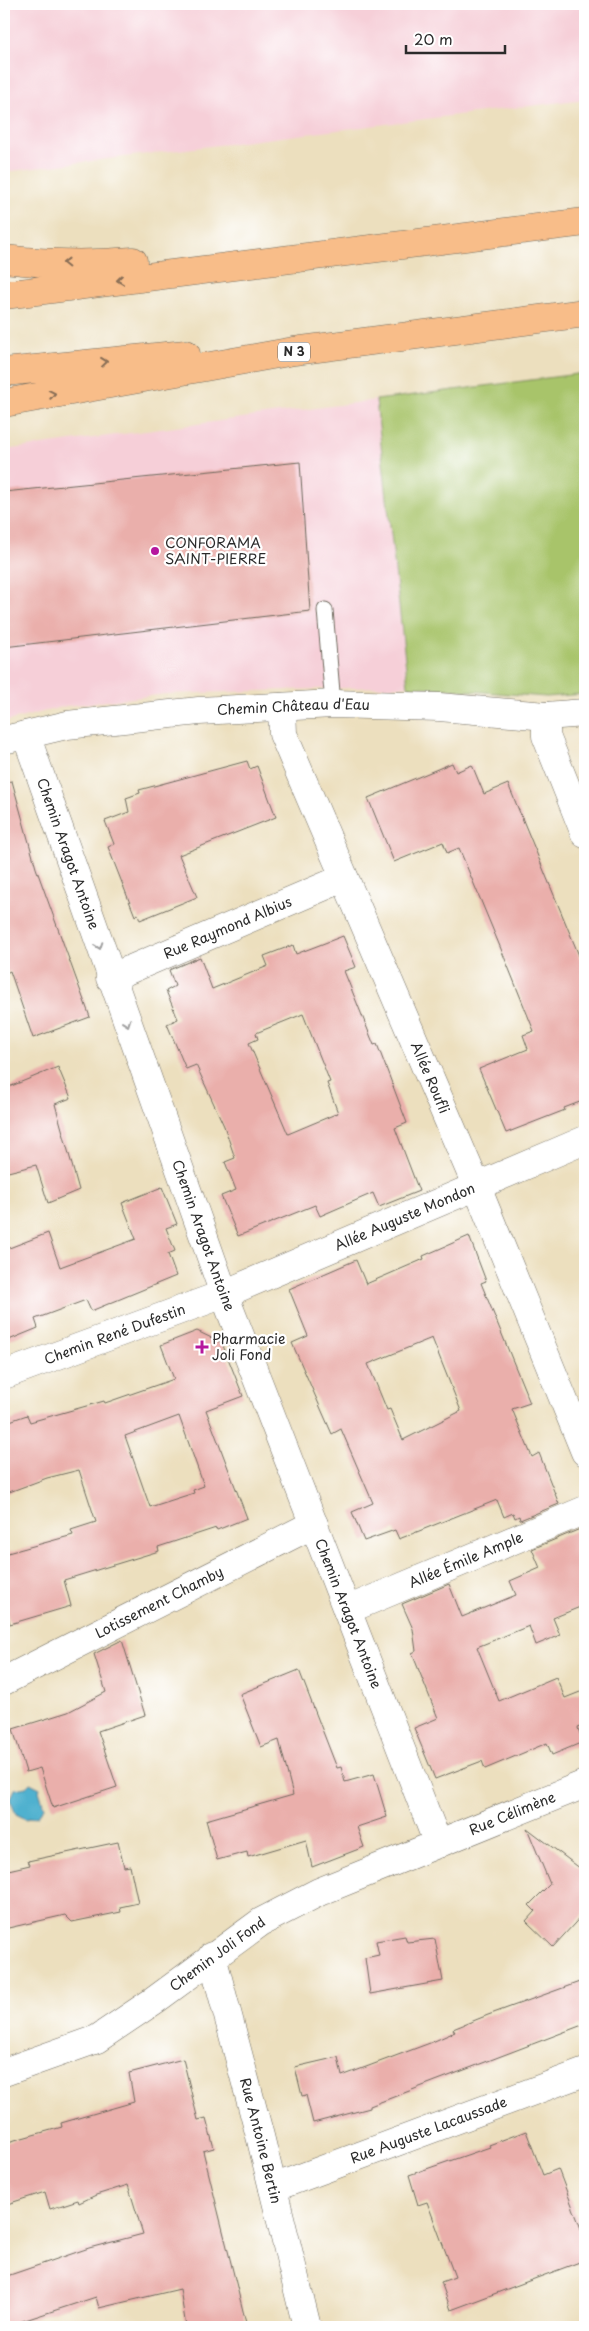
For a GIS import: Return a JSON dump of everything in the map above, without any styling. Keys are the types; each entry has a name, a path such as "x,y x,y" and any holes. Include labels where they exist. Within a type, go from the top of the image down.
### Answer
{"highway":[{"path":"4,259 35,263 100,264 585,218"},
{"path":"4,295 585,222"},
{"name":"N 3","path":"4,372 585,313"},
{"name":"N 3","path":"4,402 294,351 585,313"}],"street":[{"name":"Chemin Château d'Eau","path":"15,737 76,724 199,711 333,704 439,707 546,716 585,713"},
{"name":"Allée Roufli","path":"282,707 283,734 476,1185 585,1450"},
{"path":"546,716 546,736 585,834"},
{"name":"Chemin Aragot Antoine","path":"15,737 110,978 224,1294 438,1844"},
{"name":"Rue Raymond Albius","path":"110,978 344,878"},
{"name":"Allée Auguste Mondon","path":"224,1294 585,1140"},
{"name":"Chemin René Dufestin","path":"4,1375 224,1294"},
{"name":"Allée Émile Ample","path":"347,1610 585,1510"},
{"name":"Lotissement Chamby","path":"4,1681 314,1524"},
{"name":"Rue Célimène","path":"438,1844 585,1784"},
{"name":"Chemin Joli Fond","path":"4,2072 97,2039 155,2000 212,1956 261,1922 318,1892 438,1844"},
{"name":"Rue Antoine Bertin","path":"212,1956 273,2188 307,2327"},
{"name":"Rue Auguste Lacaussade","path":"273,2188 585,2072"}],"lane":[{"path":"325,610 333,704"}],"shaded area":[{"path":"4,4 585,4 585,99 4,172"},
{"path":"376,400 408,686 166,694 66,706 4,722 4,450"}],"green space":[{"path":"585,373 585,694 546,697 408,686 376,400"}],"water":[{"path":"30,1783 40,1788 39,1791 44,1807 38,1816 26,1819 16,1814 10,1800 15,1789 26,1787"}],"building":[{"name":"CONFORAMA SAINT-PIERRE","path":"300,462 310,611 4,647 4,492"},
{"path":"247,761 250,769 257,766 276,817 179,855 197,897 140,920 138,914 135,916 108,847 114,844 105,821 129,812 126,798 140,793 139,790"},
{"path":"452,763 456,772 472,765 484,794 508,784 585,970 585,1100 564,1108 565,1110 506,1133 479,1069 528,1049 523,1035 534,1031 501,949 459,848 447,853 443,842 394,862 368,798"},
{"path":"12,781 36,868 90,1017 33,1038 10,971 4,974 4,782"},
{"path":"343,936 356,967 344,971 374,1045 377,1044 407,1123 395,1128 419,1191 379,1207 373,1193 320,1216 315,1205 238,1236 221,1196 236,1190 225,1162 235,1158 224,1126 196,1065 186,1069 167,1024 178,1019 166,991 175,986 169,970 200,957 212,989 268,966 264,956 293,945 296,954","holes":["303,1014 330,1082 327,1083 338,1113 288,1134 249,1043 258,1039 256,1033"]},
{"path":"58,1067 71,1098 55,1104 79,1190 48,1203 36,1165 4,1173 4,1089"},
{"path":"162,1187 177,1224 166,1228 175,1251 168,1254 176,1276 91,1311 86,1300 35,1319 38,1328 4,1342 4,1250 48,1233 60,1267 136,1239 122,1203"},
{"path":"469,1236 486,1281 481,1283 530,1403 512,1409 532,1457 539,1453 559,1504 520,1520 519,1516 515,1518 513,1513 504,1517 497,1500 399,1539 395,1530 364,1541 352,1512 373,1503 341,1429 332,1434 292,1343 308,1336 289,1289 356,1260 366,1284 424,1259 423,1256","holes":["432,1338 461,1411 403,1440 390,1409 387,1410 368,1364"]},
{"path":"197,1331 222,1343 243,1396 206,1410 247,1518 217,1530 216,1528 158,1547 159,1551 64,1580 71,1606 10,1624 4,1603 4,1554 73,1535 71,1530 96,1522 79,1470 47,1478 4,1494 4,1423 27,1415 30,1422 104,1401 105,1403 174,1379 161,1345","holes":["179,1416 204,1486 193,1490 194,1493 150,1507 125,1436"]},
{"path":"585,1527 585,1605 553,1618 560,1635 536,1645 529,1626 477,1647 499,1701 556,1677 565,1698 585,1690 585,1725 578,1728 583,1742 552,1755 547,1743 485,1769 482,1761 435,1779 414,1728 438,1718 412,1653 416,1651 413,1629 402,1604 449,1584 462,1617 516,1595 510,1581 540,1568 532,1549"},
{"path":"122,1640 145,1715 98,1731 117,1787 53,1808 40,1768 26,1772 13,1729 68,1712 106,1692 94,1654"},
{"path":"299,1670 337,1768 341,1767 345,1782 374,1774 387,1817 357,1827 364,1847 312,1867 306,1840 248,1857 247,1852 217,1860 206,1820 293,1795 279,1740 261,1747 240,1694"},
{"path":"527,1828 585,1872 585,1912 553,1947 526,1921 535,1911 529,1905 550,1884"},
{"path":"118,1842 124,1867 130,1866 138,1903 120,1907 121,1912 72,1922 65,1915 4,1929 4,1871 30,1865 28,1861"},
{"path":"405,1936 407,1942 435,1939 443,1981 370,1994 365,1958 379,1955 376,1941"},
{"path":"585,1980 585,2024 370,2106 370,2108 313,2123 306,2095 302,2096 295,2067 338,2057 342,2076 430,2043 455,2032 453,2029 488,2015"},
{"path":"183,2059 198,2120 206,2118 214,2148 203,2151 247,2327 186,2327 180,2289 99,2308 96,2297 4,2327 4,2277 89,2248 143,2234 128,2185 96,2195 79,2203 78,2200 50,2209 45,2192 4,2205 4,2143 62,2127 61,2123 134,2102 129,2073"},
{"path":"526,2131 543,2175 558,2169 585,2239 585,2260 451,2310 441,2282 455,2277 427,2202 418,2205 409,2175 490,2147 489,2145"}],"place":[{"name":"CONFORAMA SAINT-PIERRE","path":"155,551"},
{"name":"Pharmacie Joli Fond","path":"202,1347"}]}
